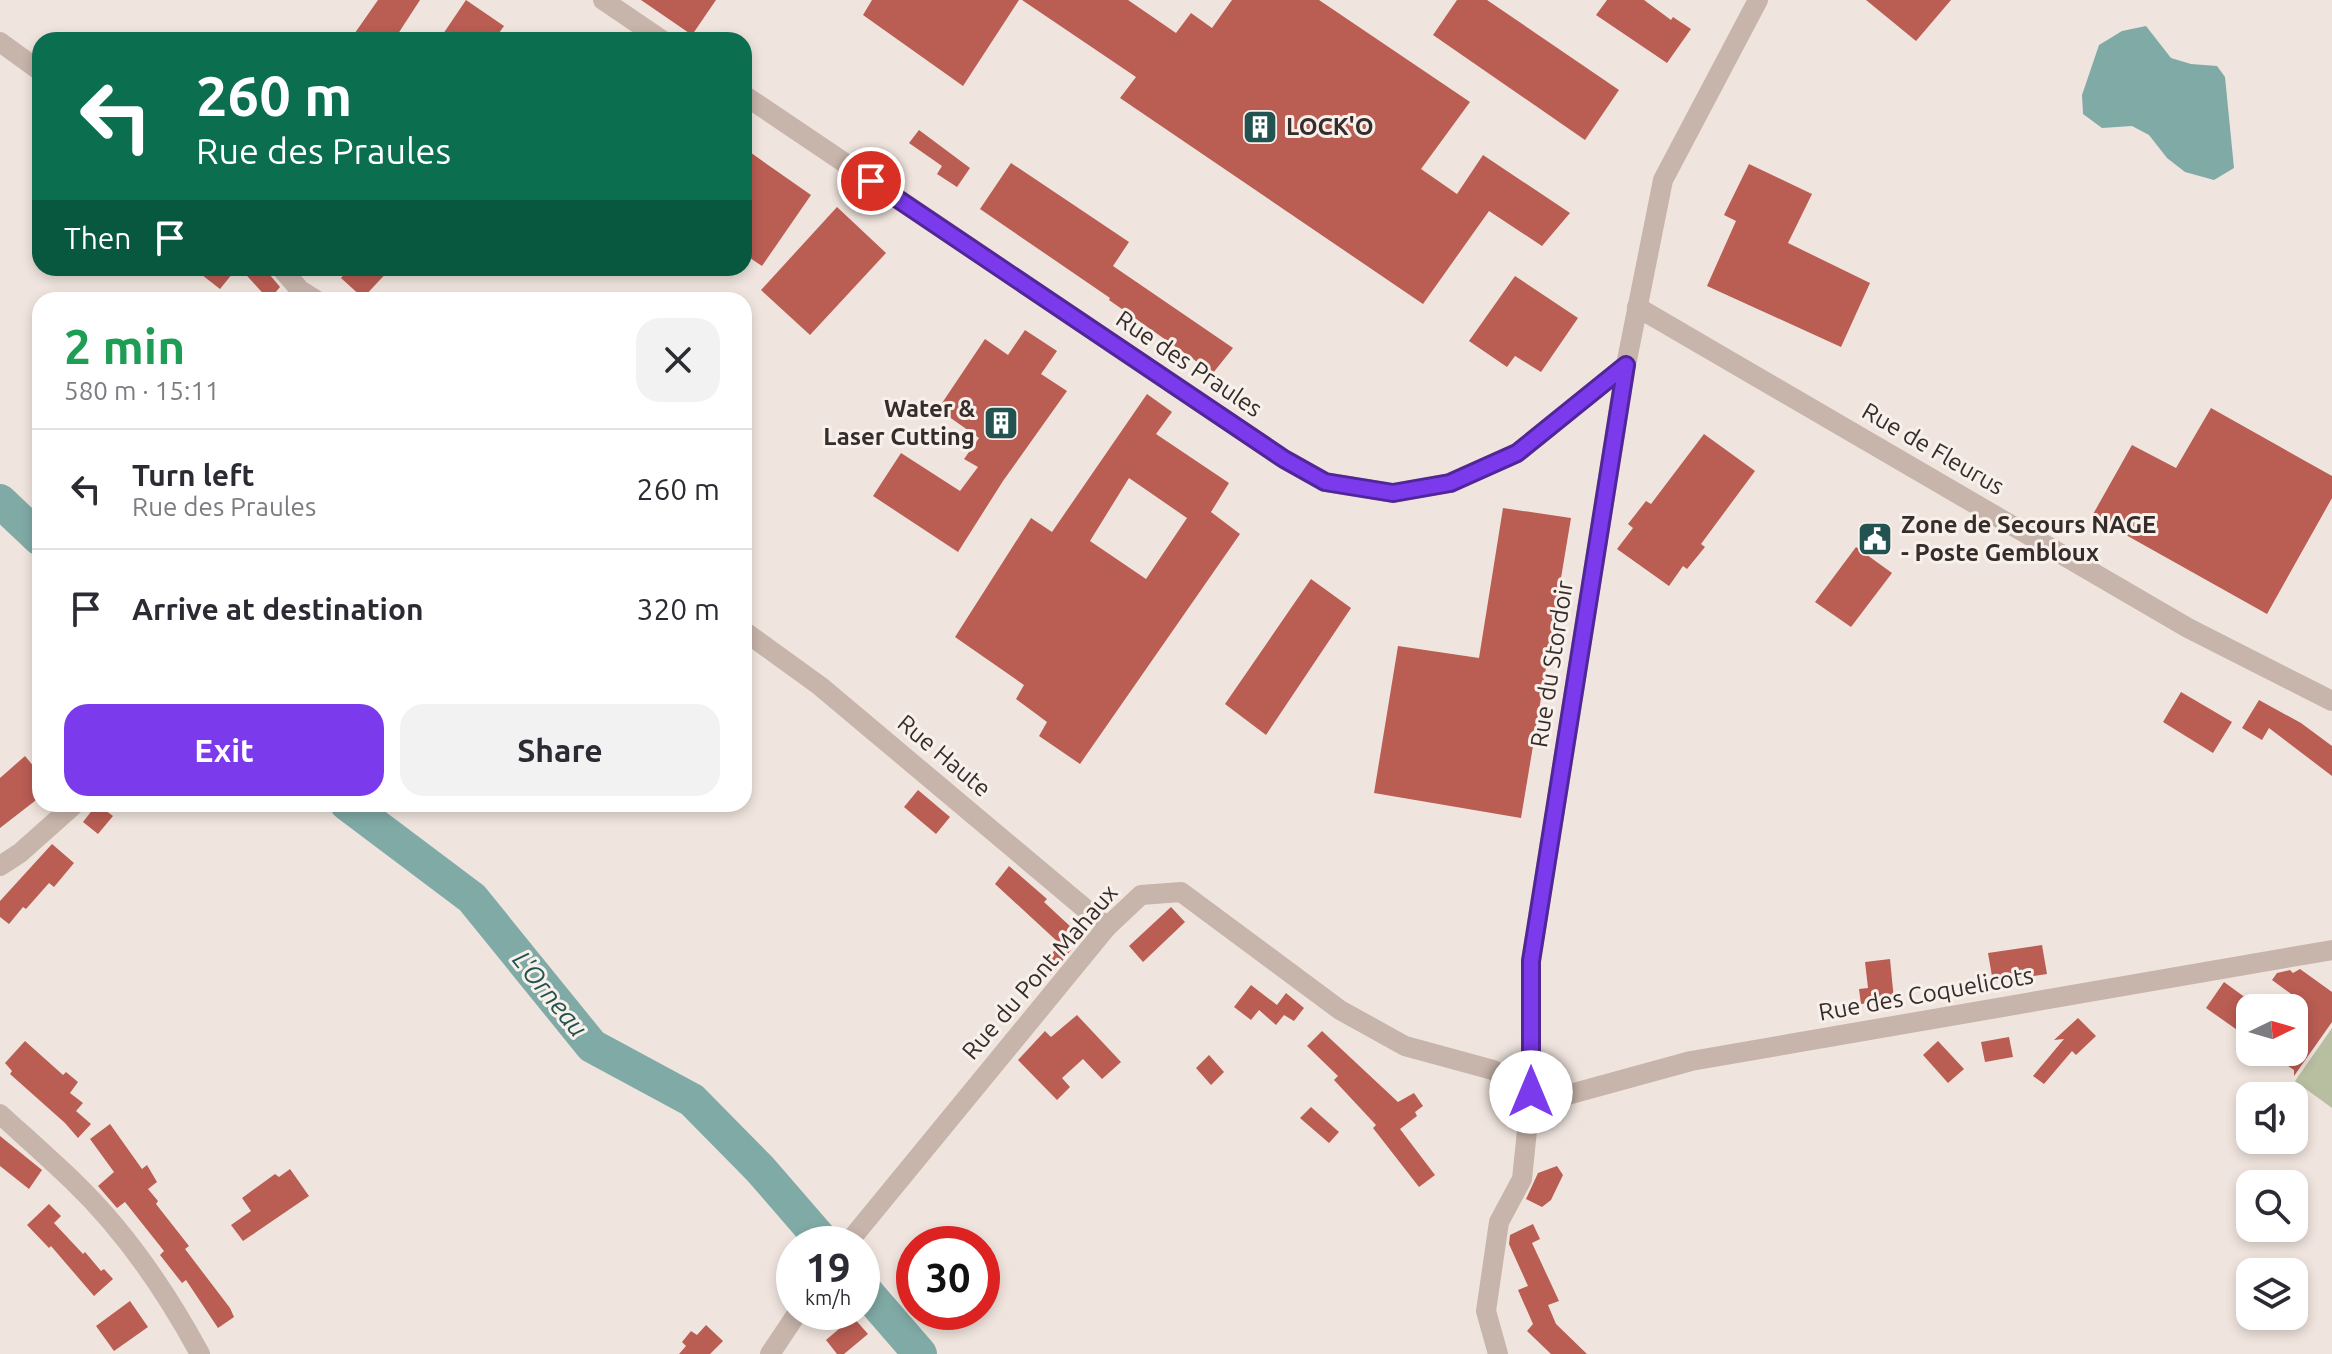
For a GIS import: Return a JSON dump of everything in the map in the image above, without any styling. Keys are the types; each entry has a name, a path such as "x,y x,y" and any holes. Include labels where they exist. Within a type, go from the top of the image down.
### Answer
{"street":[{"path":"603,0 650,32"},
{"name":"Rue du Stordoir","path":"1498,1354 1486,1311 1499,1222 1522,1179 1531,1092 1531,961 1637,307 1663,180 1758,0"},
{"path":"0,42 32,65"},
{"name":"Rue des Praules","path":"752,100 1284,459 1325,482 1393,493 1450,483 1517,453 1626,365"},
{"path":"288,276 303,292"},
{"name":"Rue de Fleurus","path":"1637,307 2188,628 2332,701"},
{"name":"Rue Haute","path":"752,637 820,686 1107,927"},
{"path":"0,866 20,853 66,812"},
{"name":"Rue du Pont Mahaux","path":"862,1226 1107,927 1141,895 1181,892 1340,1010 1405,1046 1493,1070 1531,1092"},
{"name":"Rue des Coquelicots","path":"1531,1092 1567,1095 1691,1061 2332,950"},
{"path":"0,1114 75,1182 133,1248 182,1321 200,1354"},
{"path":"770,1354 786,1330"}],"green space":[{"path":"2332,1028 2332,1108 2308,1090 2308,1082 2295,1081"}],"water":[{"path":"2146,26 2171,58 2191,64 2217,66 2225,77 2234,168 2214,180 2185,172 2167,158 2149,135 2132,126 2102,128 2083,114 2082,95 2099,45 2122,31"}],"building":[{"path":"378,0 420,0 399,32 356,32"},
{"path":"466,0 504,26 500,32 444,32"},
{"path":"641,0 716,0 694,32 688,32"},
{"path":"872,0 1019,0 963,86 863,15"},
{"name":"LOCK'O","path":"1022,0 1128,0 1176,33 1191,13 1212,28 1232,0 1319,0 1470,102 1421,169 1457,194 1483,155 1570,213 1542,246 1489,211 1423,304 1120,98 1136,77"},
{"path":"1457,0 1487,0 1619,90 1585,140 1433,35"},
{"path":"1607,0 1644,0 1671,20 1673,17 1691,29 1667,63 1596,15"},
{"path":"1866,0 1951,0 1916,41"},
{"path":"919,130 970,168 957,187 937,174 942,166 909,143"},
{"path":"752,154 811,195 762,266 752,259"},
{"path":"1011,163 1129,242 1113,266 1233,348 1213,373 980,209"},
{"path":"1749,164 1812,194 1788,243 1870,283 1841,347 1707,286 1736,221 1724,215"},
{"path":"837,207 886,253 810,335 761,290"},
{"path":"203,276 231,276 220,289"},
{"path":"247,276 271,276 280,287 276,292 262,292"},
{"path":"384,276 369,292 356,292 341,278"},
{"path":"1515,276 1578,318 1541,372 1515,356 1507,367 1469,341"},
{"path":"1025,330 1057,351 1041,374 1067,391 1003,481 958,552 873,496 901,453 960,491 978,467 964,459 979,438 938,409 985,339 1008,355"},
{"path":"1147,394 1172,412 1156,434 1229,483 1211,512 1240,534 1080,764 1039,736 1047,722 1016,699 1024,685 955,637 1031,518 1052,532","holes":["1129,478 1187,518 1146,579 1090,541"]},
{"path":"2211,408 2332,476 2332,498 2267,614 2092,516 2132,445 2176,468"},
{"path":"1704,434 1755,471 1701,544 1705,547 1687,569 1683,566 1669,586 1617,549 1633,528 1628,524 1646,501 1651,504"},
{"path":"1503,508 1571,518 1521,818 1374,793 1398,646 1479,658"},
{"path":"1856,547 1892,573 1851,627 1815,602"},
{"path":"1311,579 1351,608 1266,735 1225,704"},
{"path":"2181,692 2232,722 2213,753 2163,722"},
{"path":"2259,700 2301,723 2332,746 2332,776 2269,728 2262,740 2242,728"},
{"path":"25,756 32,764 32,803 0,828 0,778"},
{"path":"918,790 950,817 936,834 904,807"},
{"path":"91,812 108,812 113,816 98,834 83,822"},
{"path":"52,844 74,863 54,887 49,883 9,924 0,917 0,901"},
{"path":"1009,866 1047,899 1044,902 1072,928 1069,932 1076,940 1068,947 1071,950 1051,975 1043,968 1059,943 995,884"},
{"path":"1171,907 1185,922 1143,962 1129,946"},
{"path":"2042,945 2047,974 1993,982 1988,953"},
{"path":"1890,959 1894,1000 1861,1004 1859,989 1868,988 1865,962"},
{"path":"2300,969 2332,992 2332,1022 2308,1056 2308,994 2291,994 2272,980 2277,973 2290,970 2293,973"},
{"path":"2224,982 2240,994 2236,994 2236,1029 2206,1008"},
{"path":"1251,985 1277,1005 1286,993 1304,1008 1294,1021 1284,1015 1276,1025 1259,1010 1251,1020 1234,1007"},
{"path":"1077,1015 1121,1062 1102,1079 1083,1059 1062,1078 1070,1087 1057,1100 1018,1060 1045,1031 1051,1037"},
{"path":"2078,1018 2096,1036 2076,1055 2072,1051 2044,1084 2033,1076 2064,1039 2054,1040"},
{"path":"1322,1031 1398,1102 1414,1093 1423,1106 1415,1112 1417,1116 1400,1129 1435,1175 1419,1187 1373,1128 1376,1125 1334,1080 1338,1076 1307,1046"},
{"path":"2009,1037 2013,1057 1985,1062 1981,1042"},
{"path":"25,1041 63,1075 66,1072 78,1082 70,1093 83,1103 76,1111 91,1124 78,1138 10,1074 12,1071 5,1063"},
{"path":"1938,1041 1964,1069 1948,1083 1923,1055"},
{"path":"1209,1055 1224,1072 1211,1085 1196,1068"},
{"path":"2288,1066 2301,1066 2294,1076 2294,1070"},
{"path":"1311,1107 1339,1132 1329,1143 1300,1118"},
{"path":"110,1124 142,1169 147,1165 157,1182 148,1189 158,1201 156,1204 189,1246 185,1249 230,1308 234,1317 218,1328 186,1280 182,1283 160,1255 164,1251 125,1202 117,1208 98,1186 114,1172 90,1139"},
{"path":"0,1136 42,1170 29,1189 0,1166"},
{"path":"1557,1166 1563,1175 1551,1200 1542,1207 1526,1199 1538,1173"},
{"path":"290,1169 309,1196 243,1241 231,1225 251,1211 242,1198 275,1174 279,1177"},
{"path":"49,1204 61,1216 54,1223 83,1254 85,1252 101,1271 104,1269 113,1279 94,1296 51,1246 49,1248 27,1225"},
{"path":"1533,1224 1540,1239 1532,1243 1559,1301 1548,1305 1556,1324 1587,1354 1551,1354 1527,1331 1533,1324 1518,1290 1528,1286 1509,1244 1510,1235"},
{"path":"130,1301 148,1327 114,1351 96,1326"},
{"path":"706,1325 723,1341 710,1354 679,1354 686,1346 682,1342 691,1331 697,1335"},
{"path":"838,1330 864,1330 868,1334 844,1354 837,1354 826,1340"}],"waterway":[{"name":"L'Orneau","path":"0,501 32,531"},
{"name":"L'Orneau","path":"358,812 472,898 592,1046 692,1100 760,1169 809,1226"},
{"name":"L'Orneau","path":"880,1308 920,1354"}],"place":[{"name":"LOCK'O","path":"1260,127"},
{"name":"Water & Laser Cutting","path":"1001,423"},
{"name":"Zone de Secours NAGE - Poste Gembloux","path":"1875,539"}],"route":[{"path":"871,181 1284,459 1325,482 1393,493 1450,483 1517,453 1626,365 1531,961 1531,1092"}]}
